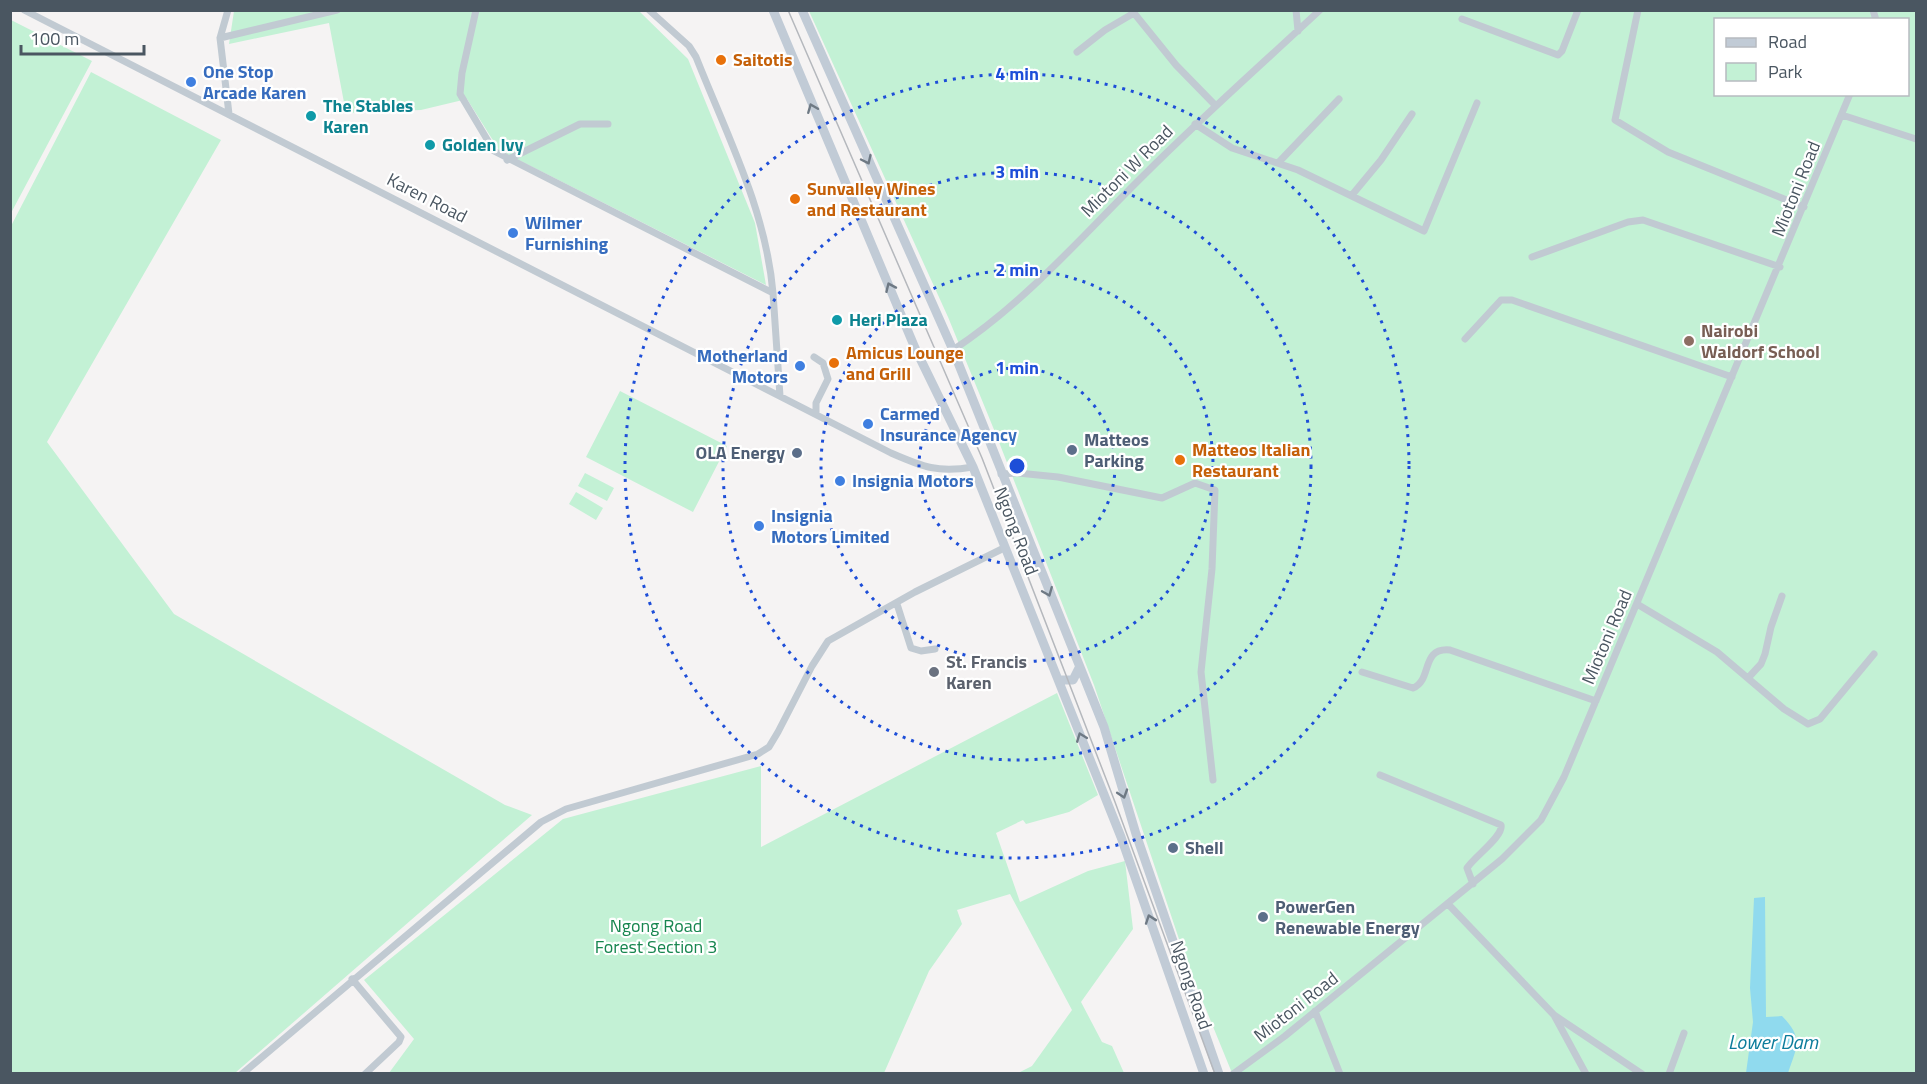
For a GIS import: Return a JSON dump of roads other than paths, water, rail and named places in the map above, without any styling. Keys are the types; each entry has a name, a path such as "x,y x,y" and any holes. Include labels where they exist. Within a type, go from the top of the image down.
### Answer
{"main road":[{"name":"Ngong Road","path":"773,10 915,348 973,467 1121,837 1204,1074"},
{"name":"Ngong Road","path":"802,10 953,350 1104,728 1136,834 1220,1074"},
{"path":"1059,681 1073,680 1079,668"}],"street":[{"name":"Karen Road","path":"24,10 780,396 927,468 943,471 973,467"},
{"path":"228,10 220,38 229,114"},
{"path":"300,20 301,10"},
{"path":"220,38 337,10"},
{"path":"476,10 462,73 460,94 488,143 507,160 773,293"},
{"path":"649,10 682,40 696,57 758,216 770,263 780,396"},
{"path":"1296,10 1298,32"},
{"name":"Miotoni W Road","path":"953,350 982,331 1058,264 1194,124 1320,10"},
{"path":"1462,19 1558,55 1562,51 1578,10"},
{"path":"1638,10 1615,120 1668,152 1804,207"},
{"path":"1077,52 1105,30 1136,12 1176,65 1215,105"},
{"name":"Miotoni Road","path":"1233,1074 1473,884 1541,820 1564,777 1780,267 1849,96"},
{"path":"1279,162 1339,99"},
{"path":"1194,124 1232,148 1279,162 1424,231 1477,103"},
{"path":"1352,195 1381,160 1412,114"},
{"path":"1842,115 1917,139"},
{"path":"507,160 580,124 608,124"},
{"path":"1532,257 1628,222 1643,220 1780,267"},
{"path":"1465,339 1501,300 1512,300 1732,377"},
{"path":"814,357 823,363 827,374 827,384 816,403 816,413"},
{"path":"1001,474 1018,472 1058,477 1162,498 1195,483 1215,490 1211,579 1201,672 1213,780"},
{"path":"243,1073 352,979 550,815 751,756 769,747 828,641 915,592 1004,548"},
{"path":"1748,678 1761,664 1782,596"},
{"path":"897,604 911,648 921,651 934,649"},
{"path":"1637,604 1701,641 1784,709 1800,720 1814,724 1874,654"},
{"path":"1362,672 1413,688 1419,684 1432,654 1442,649 1596,701"},
{"path":"1380,775 1501,825 1498,837 1484,848 1467,868 1473,884"},
{"path":"1448,904 1554,1015 1642,1074"},
{"path":"352,979 401,1037 399,1042 365,1074"},
{"path":"1315,1011 1340,1074"},
{"path":"1554,1015 1586,1074"},
{"path":"1670,1074 1684,1033"}],"water":[{"name":"Lower Dam","path":"1765,897 1766,1017 1782,1016 1796,1037 1796,1049 1788,1073 1746,1073 1753,1022 1750,988 1754,898"}],"tram line":[{"path":"788,10 982,458 1115,802 1215,1074"}],"place":[{"name":"Saitotis","path":"721,60"},
{"name":"One Stop Arcade Karen","path":"191,82"},
{"name":"The Stables Karen","path":"311,116"},
{"name":"Golden Ivy","path":"430,145"},
{"name":"Sunvalley Wines and Restaurant","path":"795,199"},
{"name":"Wilmer Furnishing","path":"513,233"},
{"name":"Heri Plaza","path":"837,320"},
{"name":"Nairobi Waldorf School","path":"1689,341"},
{"name":"Amicus Lounge and Grill","path":"834,363"},
{"name":"Motherland Motors","path":"800,366"},
{"name":"Carmed Insurance Agency","path":"868,424"},
{"name":"Matteos Parking","path":"1072,450"},
{"name":"OLA Energy","path":"797,453"},
{"name":"Matteos Italian Restaurant","path":"1180,460"},
{"name":"Insignia Motors","path":"840,481"},
{"name":"Insignia Motors Limited","path":"759,526"},
{"name":"St. Francis Karen","path":"934,672"},
{"name":"Shell","path":"1173,848"},
{"name":"PowerGen Renewable Energy","path":"1263,917"}],"park label":[{"name":"Ngong Road Forest Section 3","path":"656,936"}]}
